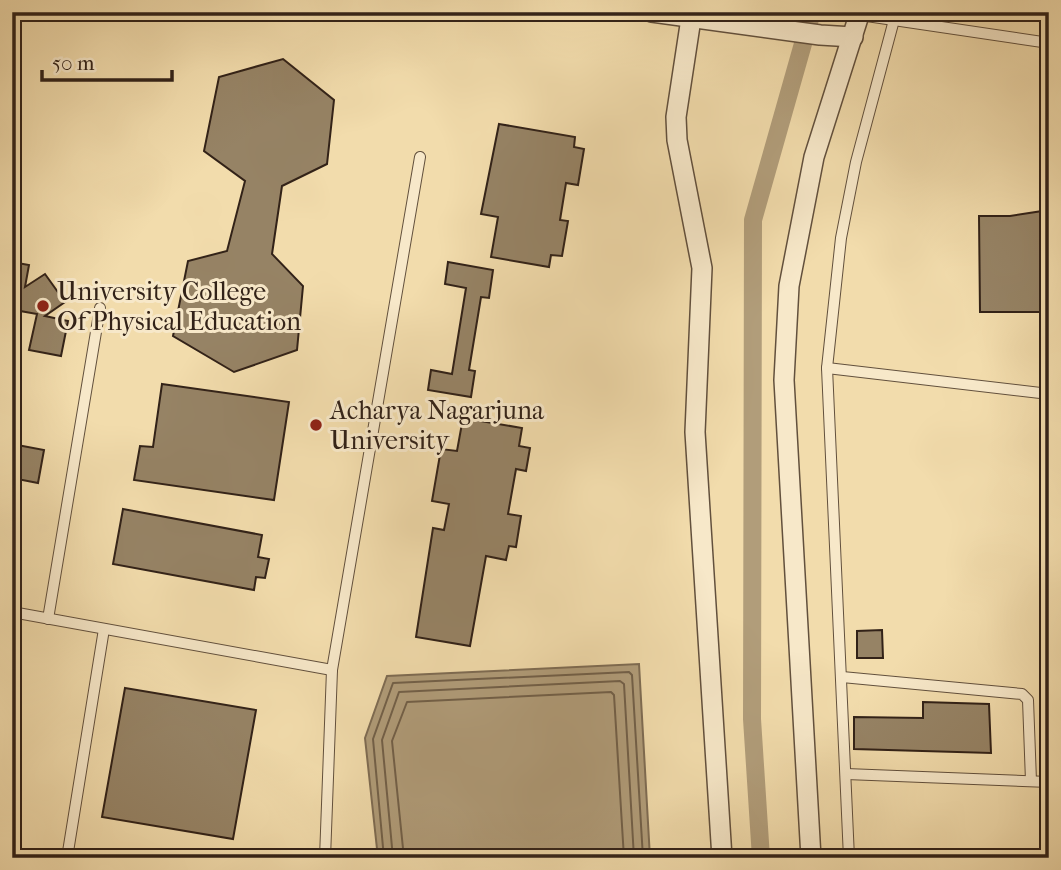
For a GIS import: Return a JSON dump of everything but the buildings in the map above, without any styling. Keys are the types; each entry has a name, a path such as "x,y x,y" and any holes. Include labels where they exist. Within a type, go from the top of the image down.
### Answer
{"street":[{"path":"652,12 853,37"},
{"path":"811,858 784,380 789,286 812,170 860,14"},
{"path":"698,16 677,117 677,140 702,268 695,432 722,858"}],"lane":[{"path":"860,14 1049,43"},
{"path":"849,858 827,368 841,238 894,20"},
{"path":"324,858 332,670 420,157"},
{"path":"48,618 100,308"},
{"path":"827,368 1049,394"},
{"path":"12,612 332,670"},
{"path":"67,858 104,629"},
{"path":"842,677 1022,694 1028,700 1031,781"},
{"path":"846,774 1049,782"}],"water":[{"path":"639,664 650,858 378,858 365,738 387,676"}],"waterway":[{"path":"761,858 752,719 753,220 812,12"}],"place":[{"name":"University College Of Physical Education","path":"43,306"},
{"name":"Acharya Nagarjuna University","path":"316,425"}]}
